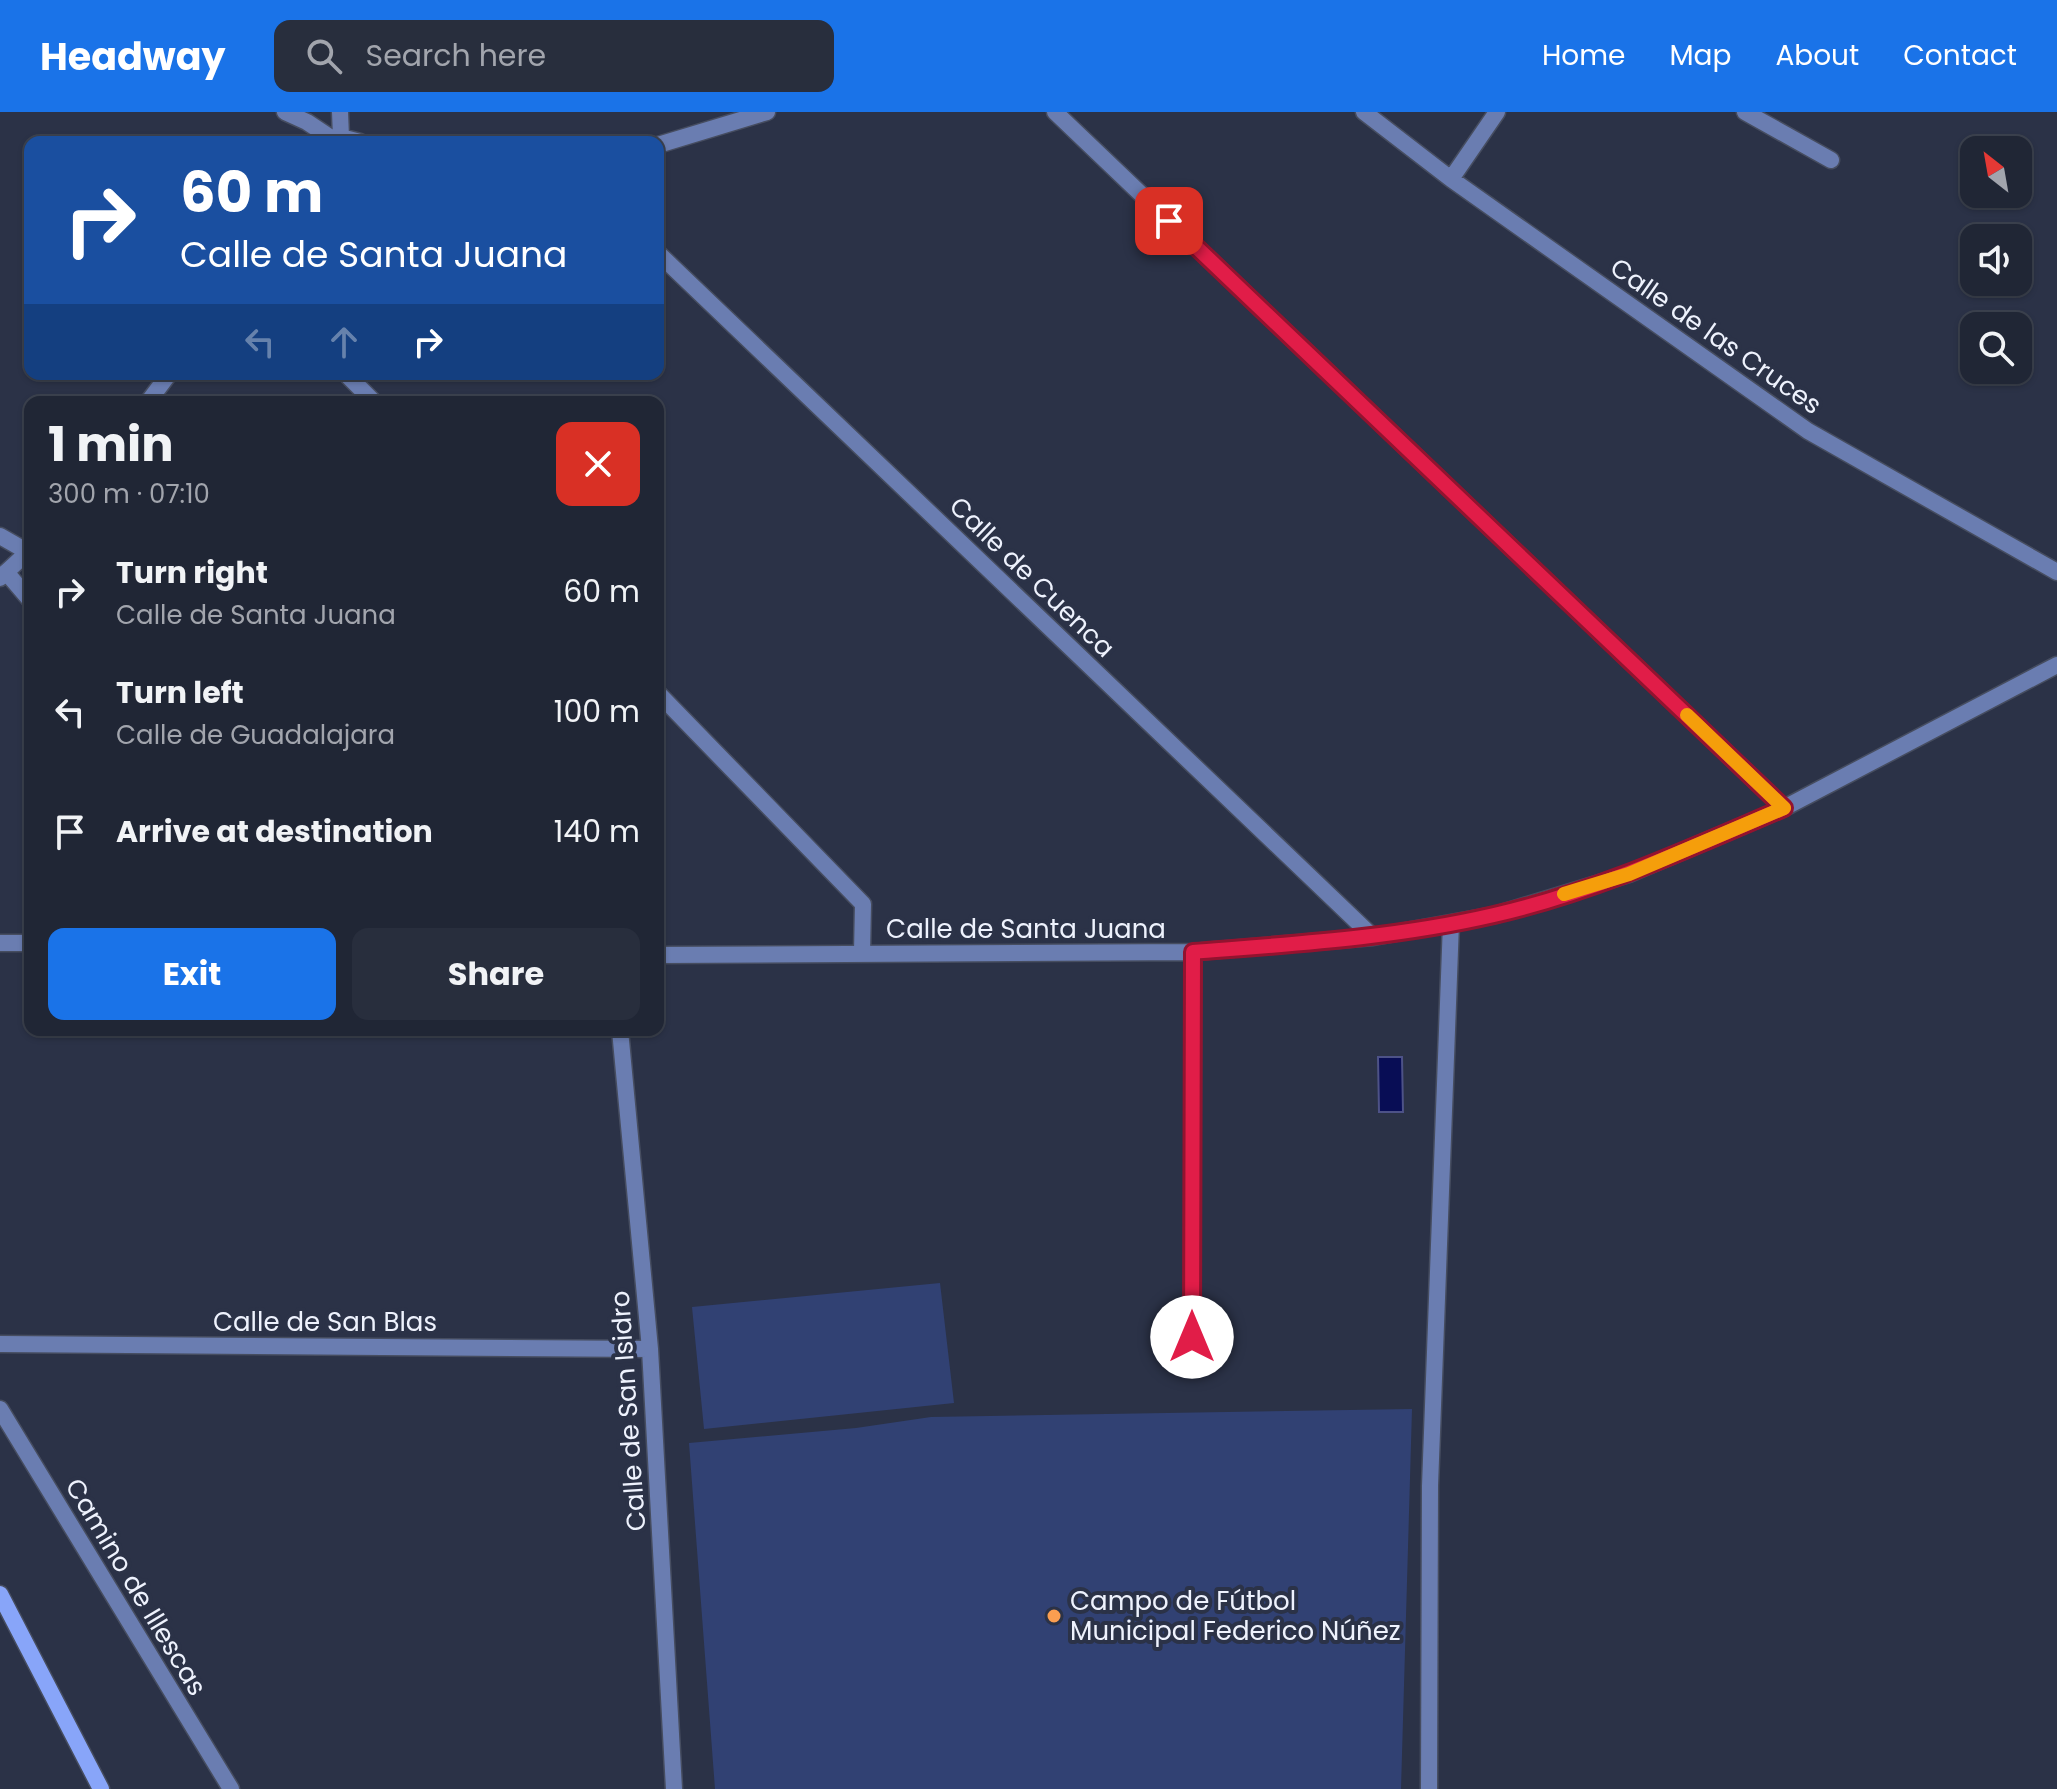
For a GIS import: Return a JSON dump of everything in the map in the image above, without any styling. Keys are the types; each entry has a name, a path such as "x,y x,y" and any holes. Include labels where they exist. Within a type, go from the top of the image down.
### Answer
{"street":[{"path":"285,112 330,136"},
{"path":"337,136 340,112"},
{"path":"664,143 767,112"},
{"path":"1055,112 1784,808"},
{"name":"Calle de las Cruces","path":"1364,112 1451,179 1808,431 2057,572"},
{"path":"1451,179 1497,112"},
{"path":"1745,112 1831,160"},
{"name":"Calle de Cuenca","path":"664,259 1373,937"},
{"path":"352,380 368,396"},
{"path":"0,536 24,548"},
{"path":"24,556 3,575 24,594"},
{"name":"Calle de Santa Juana","path":"664,955 1193,952 1373,937 1495,915 1629,874 1784,808 2057,665"},
{"path":"664,699 863,904 862,953"},
{"path":"1429,1789 1430,1486 1451,923"},
{"path":"0,943 24,943"},
{"path":"1192,1337 1193,952"},
{"name":"Calle de San Isidro","path":"621,1036 650,1349 674,1789"},
{"name":"Calle de San Blas","path":"0,1344 650,1349"},
{"name":"Camino de Illescas","path":"0,1409 231,1789"},
{"path":"0,1594 101,1789"}],"shaded area":[{"path":"1378,1057 1402,1057 1403,1112 1379,1112"},
{"path":"940,1283 954,1403 704,1429 692,1307"},
{"name":"Campo de Fútbol Municipal Federico Núñez","path":"1412,1409 1401,1789 715,1789 689,1443 856,1428 931,1417"}],"slow traffic":[{"path":"1564,894 1629,874 1784,808 1687,715"}],"place":[{"name":"Campo de Fútbol Municipal Federico Núñez","path":"1054,1616"}],"route":[{"path":"1169,221 1784,808 1629,874 1495,915 1373,937 1193,952 1192,1337"}]}
